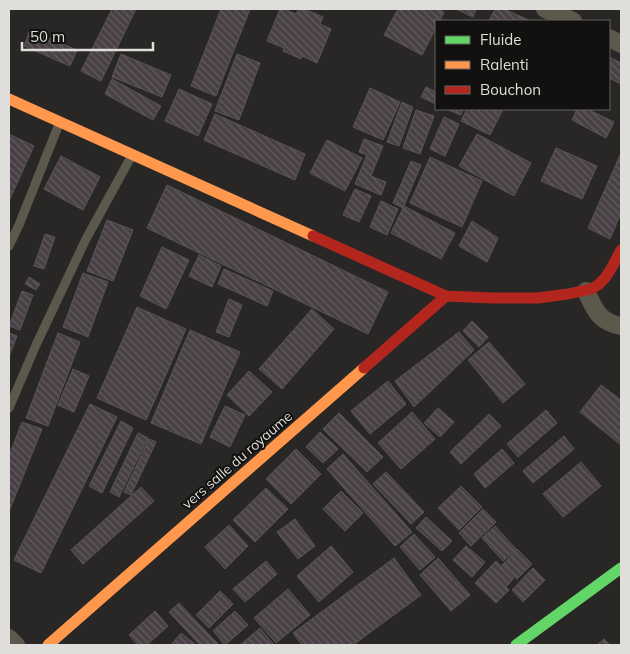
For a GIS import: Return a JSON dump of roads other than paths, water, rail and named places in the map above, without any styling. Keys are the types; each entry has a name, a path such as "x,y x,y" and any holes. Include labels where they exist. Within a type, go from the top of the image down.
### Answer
{"street":[{"path":"545,9 571,20"},
{"path":"9,98 446,296 524,300 586,291 599,284 608,274 621,250"},
{"path":"586,291 603,320 621,326"},
{"name":"vers salle du royaume","path":"48,645 446,296"},
{"path":"516,645 621,568"},
{"path":"9,638 16,645"}],"lane":[{"path":"9,246 60,122"},
{"path":"9,408 86,239 132,154"}]}
